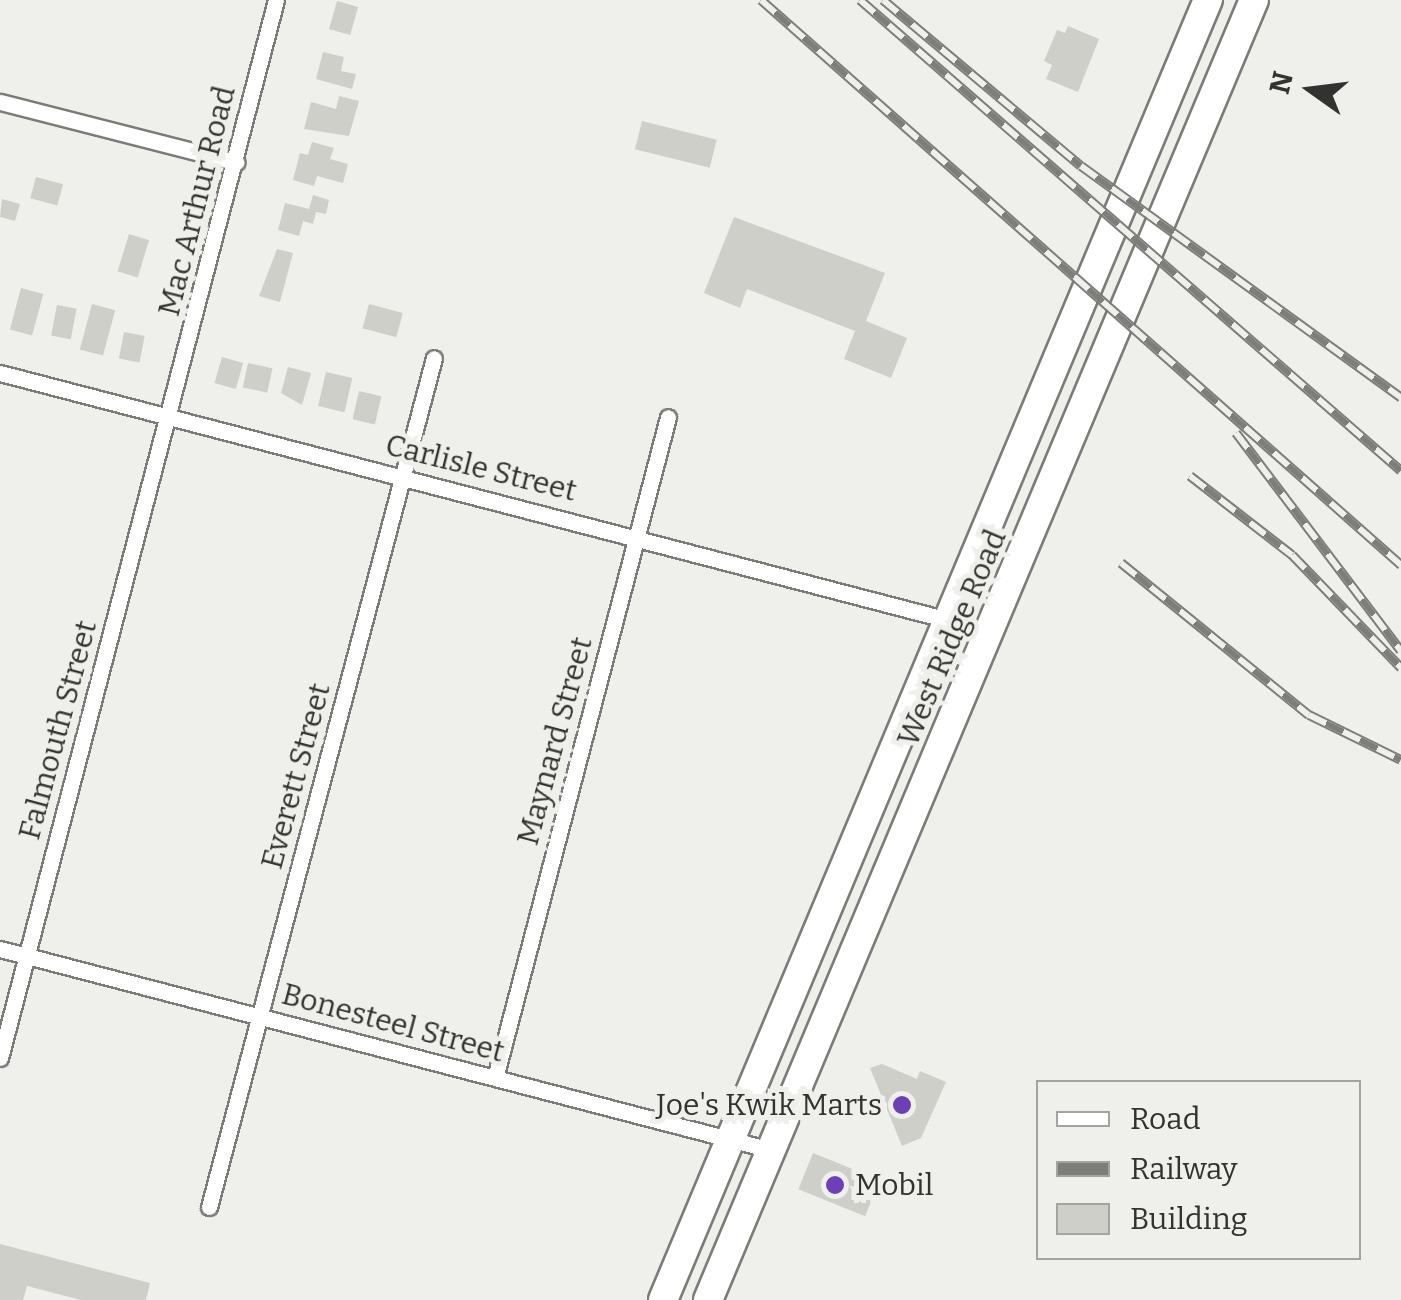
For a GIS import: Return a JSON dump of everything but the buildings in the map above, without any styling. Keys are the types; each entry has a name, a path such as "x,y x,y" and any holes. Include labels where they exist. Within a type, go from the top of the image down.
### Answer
{"highway":[{"name":"West Ridge Road","path":"663,1300 1208,0"},
{"name":"West Ridge Road","path":"708,1300 1254,0"}],"street":[{"name":"Mac Arthur Road","path":"169,416 276,0"},
{"path":"0,102 236,162"},
{"name":"Everett Street","path":"209,1206 434,358"},
{"name":"Carlisle Street","path":"0,372 948,620"},
{"name":"Falmouth Street","path":"0,1058 169,416"},
{"name":"Maynard Street","path":"494,1078 668,418"},
{"name":"Bonesteel Street","path":"0,949 772,1150"}],"railway":[{"path":"761,0 1401,565"},
{"path":"860,0 1401,471"},
{"path":"883,0 1081,166 1401,398"},
{"path":"1236,433 1401,651"},
{"path":"1190,476 1292,555 1401,668"},
{"path":"1121,563 1309,715 1401,760"}],"place":[{"name":"Joe's Kwik Marts","path":"902,1105"},
{"name":"Mobil","path":"835,1185"}]}
